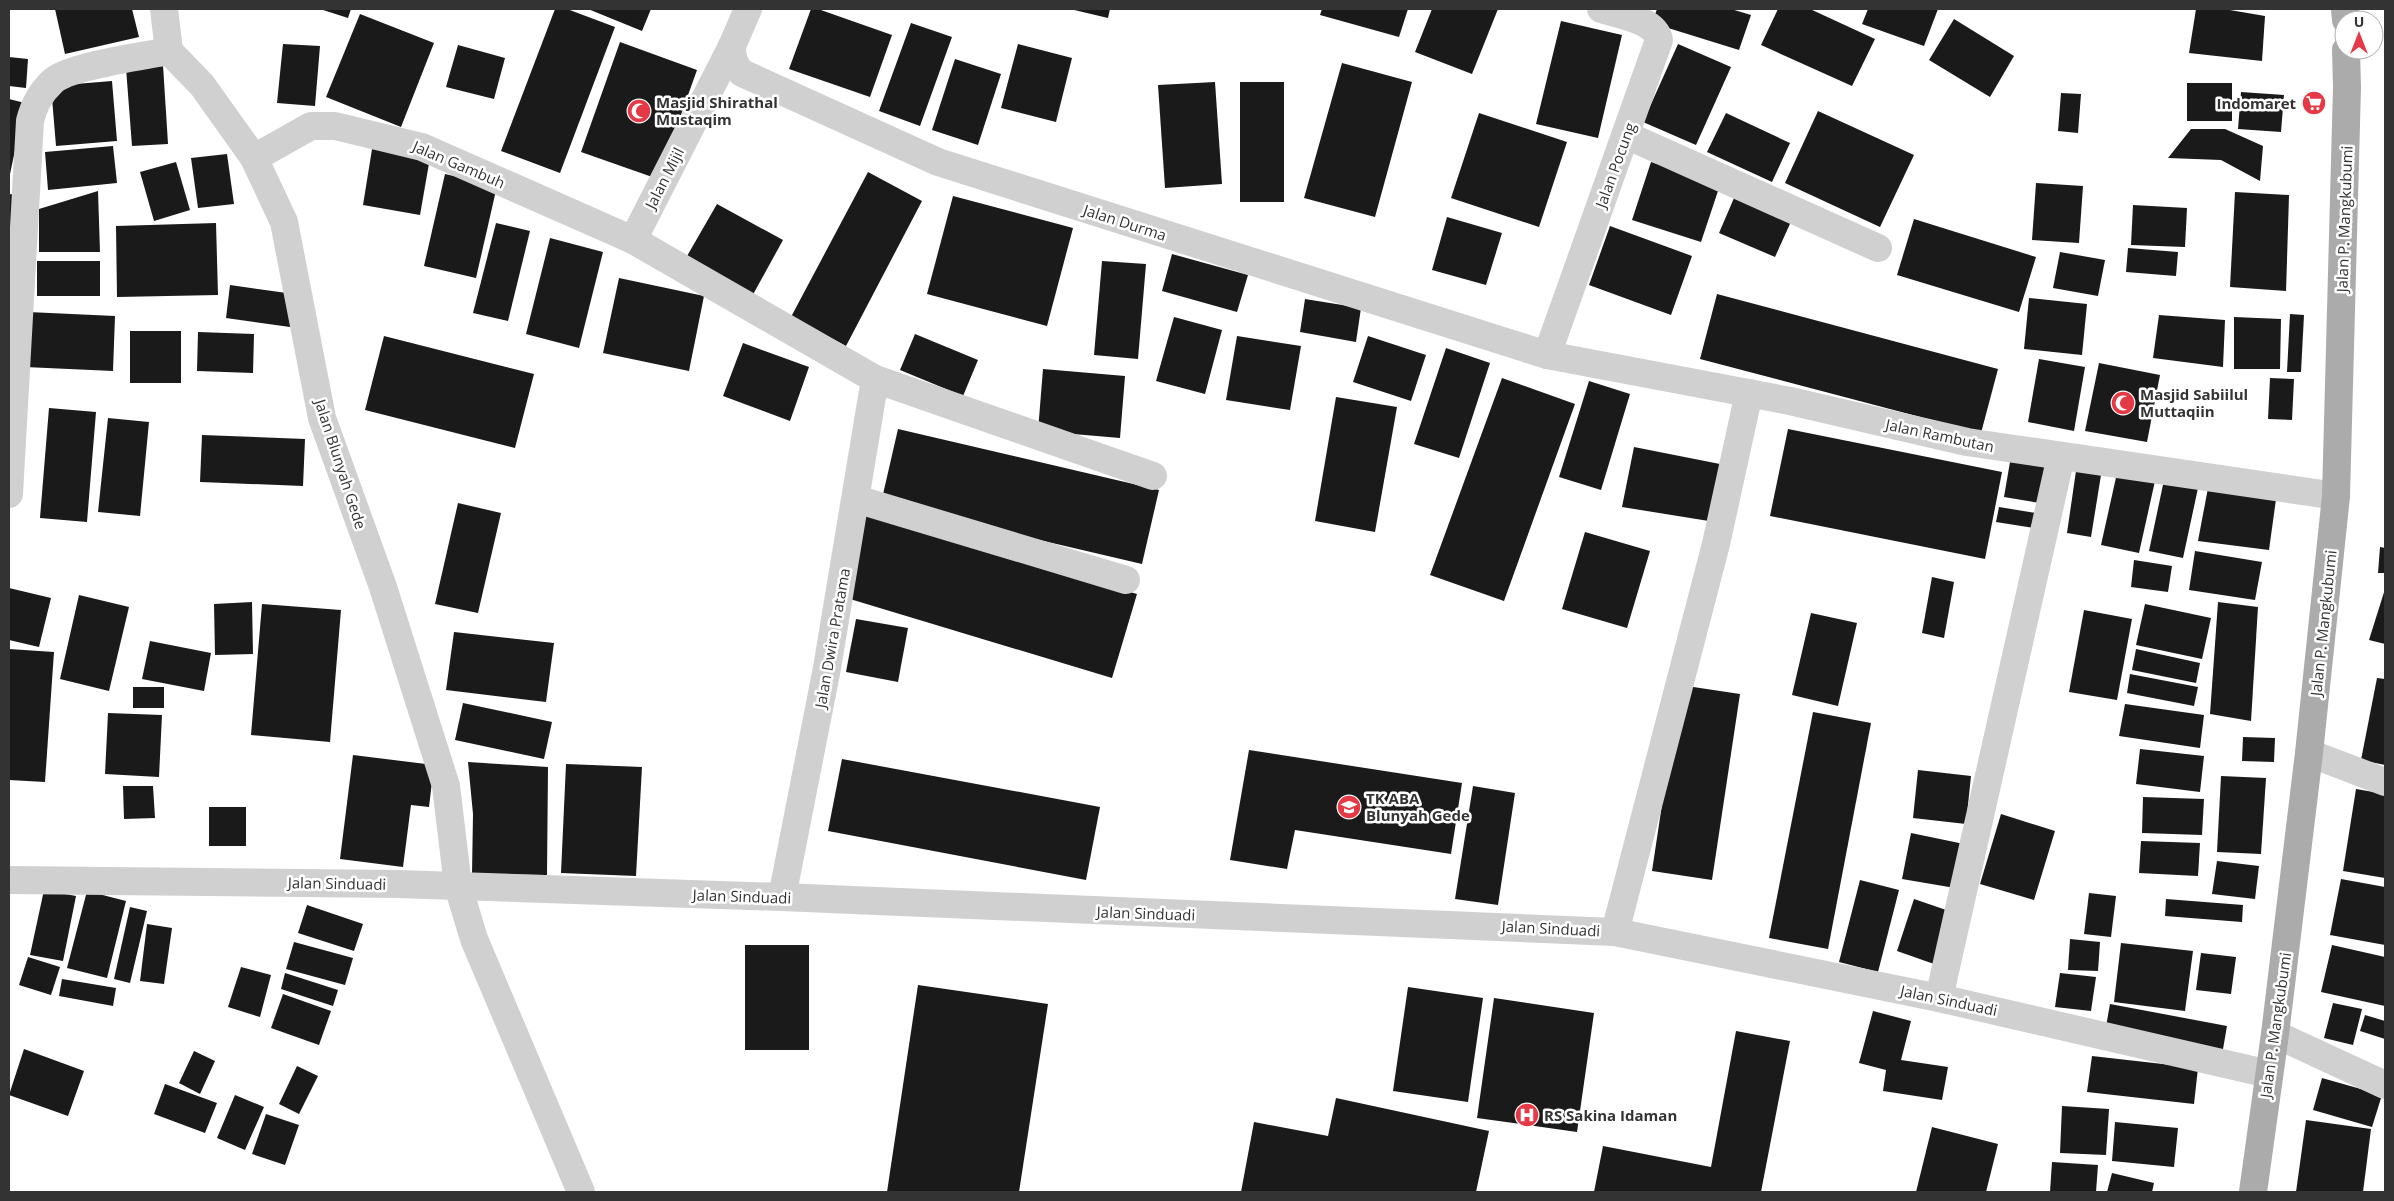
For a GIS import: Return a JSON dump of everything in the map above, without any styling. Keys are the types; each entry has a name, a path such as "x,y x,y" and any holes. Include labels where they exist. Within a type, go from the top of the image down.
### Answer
{"main road":[{"name":"Jalan P. Mangkubumi","path":"2253,1192 2276,1034 2309,753 2336,496 2346,60"}],"street":[{"path":"9,494 30,121 36,101 54,80 83,68 169,51 164,9"},
{"name":"Jalan Mijil","path":"633,240 732,46 748,9"},
{"name":"Jalan Pocung","path":"1547,355 1659,40 1658,34 1647,16 1600,9"},
{"name":"Jalan Durma","path":"732,46 732,57 735,66 742,73 938,162 1547,355"},
{"name":"Jalan Blunyah Gede","path":"169,51 202,85 254,158 284,222 322,418 383,587 446,786 458,886 474,939 581,1192"},
{"name":"Jalan Gambuh","path":"254,158 311,126 335,126 422,146 633,240 875,379 1153,476"},
{"path":"1626,135 1878,248"},
{"name":"Jalan Rambutan","path":"1547,355 1749,393 1967,442 2336,496"},
{"name":"Jalan Dwira Pratama","path":"782,897 827,668 875,379"},
{"path":"1615,932 1716,544 1749,393"},
{"path":"1939,998 2061,456"},
{"path":"856,499 1126,580"},
{"path":"2309,753 2385,782"},
{"name":"Jalan Sinduadi","path":"9,880 458,886 782,897 1615,932 1939,998 2269,1074"},
{"path":"2276,1034 2385,1085"}],"building":[{"path":"55,9 132,9 139,37 65,54"},
{"path":"320,9 351,9 348,18"},
{"path":"555,9 567,9 615,27 560,173 501,151"},
{"path":"588,9 651,9 642,31"},
{"path":"811,9 818,9 892,35 870,97 789,69"},
{"path":"1070,9 1110,9 1108,18"},
{"path":"1322,9 1408,9 1399,37 1320,15"},
{"path":"1432,9 1498,9 1472,74 1415,52"},
{"path":"1657,9 1731,9 1751,15 1739,50 1652,23"},
{"path":"1778,9 1810,9 1875,39 1852,86 1761,45"},
{"path":"1868,9 1938,9 1924,46 1862,24"},
{"path":"2196,9 2224,9 2265,16 2262,61 2189,53"},
{"path":"360,14 434,43 401,127 326,97"},
{"path":"1954,19 2014,56 1990,97 1929,60"},
{"path":"1561,21 1622,35 1598,138 1536,124"},
{"path":"911,23 952,37 920,126 879,111"},
{"name":"Masjid Shirathal Mustaqim","path":"620,42 697,70 658,179 581,152"},
{"path":"283,44 320,46 315,106 277,103"},
{"path":"1018,44 1072,58 1056,122 1001,108"},
{"path":"1678,44 1731,67 1696,145 1643,122"},
{"path":"458,45 505,58 494,99 446,87"},
{"path":"9,57 28,59 26,88 9,86"},
{"path":"955,59 1001,74 978,145 932,130"},
{"path":"1342,63 1412,82 1375,217 1304,198"},
{"path":"163,65 168,144 132,146 126,68"},
{"path":"112,81 117,141 56,146 51,86"},
{"path":"1215,82 1222,184 1165,188 1158,85"},
{"path":"1240,82 1284,82 1284,202 1240,202"},
{"path":"2187,83 2232,83 2232,121 2187,121"},
{"path":"2241,92 2284,95 2281,132 2238,129"},
{"path":"2061,93 2081,94 2078,133 2058,131"},
{"path":"9,99 25,103 10,174 9,174"},
{"path":"1818,111 1914,155 1880,227 1785,183"},
{"path":"1479,113 1567,142 1539,227 1451,198"},
{"path":"1726,113 1790,143 1772,182 1707,152"},
{"path":"2191,129 2225,129 2263,146 2260,181 2221,160 2168,158"},
{"path":"373,143 431,152 420,215 363,205"},
{"path":"113,146 117,183 48,190 45,152"},
{"path":"227,154 234,204 198,208 191,158"},
{"path":"176,162 190,210 154,221 140,172"},
{"path":"1651,162 1720,185 1701,242 1632,220"},
{"path":"868,172 922,201 846,346 791,317"},
{"path":"445,174 497,186 476,278 424,266"},
{"path":"2036,183 2083,186 2079,243 2032,240"},
{"path":"98,191 100,252 39,252 39,209"},
{"path":"1737,191 1794,215 1775,257 1719,233"},
{"path":"2235,192 2289,195 2286,291 2230,287"},
{"path":"9,194 18,195 9,279"},
{"path":"953,196 1073,228 1047,326 927,294"},
{"path":"717,204 783,240 750,300 683,263"},
{"path":"2133,205 2187,208 2185,247 2131,245"},
{"path":"1447,217 1502,233 1486,285 1432,270"},
{"path":"1914,219 2036,257 2019,312 1897,275"},
{"path":"216,223 218,295 117,297 116,226"},
{"path":"496,223 530,231 508,321 473,313"},
{"path":"1610,226 1692,256 1671,315 1589,285"},
{"path":"550,238 603,252 579,348 526,334"},
{"path":"2128,248 2178,252 2176,276 2126,272"},
{"path":"2060,252 2105,260 2098,296 2053,288"},
{"path":"1172,254 1248,275 1237,312 1162,291"},
{"path":"37,261 100,261 100,296 37,296"},
{"path":"1102,261 1146,264 1138,359 1094,355"},
{"path":"619,278 704,296 689,371 603,353"},
{"path":"230,285 294,294 290,327 226,318"},
{"path":"1717,294 1998,369 1981,433 1700,359"},
{"path":"2029,298 2087,304 2082,355 2024,349"},
{"path":"1305,299 1361,308 1356,342 1300,332"},
{"path":"28,312 115,316 113,371 25,367"},
{"path":"2290,314 2304,315 2301,372 2287,372"},
{"path":"2159,315 2225,320 2223,367 2153,358"},
{"path":"1174,317 1222,330 1205,394 1156,381"},
{"path":"2234,317 2281,319 2280,369 2234,369"},
{"path":"130,331 181,331 181,383 130,383"},
{"path":"198,332 254,334 253,373 197,371"},
{"path":"915,334 978,360 963,396 900,370"},
{"path":"384,336 534,374 515,448 365,410"},
{"path":"1237,336 1301,346 1290,410 1226,400"},
{"path":"1368,336 1426,355 1411,401 1353,382"},
{"path":"743,343 809,367 790,421 723,396"},
{"path":"1446,348 1490,363 1459,458 1414,444"},
{"path":"2039,359 2085,367 2074,431 2028,422"},
{"name":"Masjid Sabiilul Muttaqiin","path":"2099,363 2160,375 2147,442 2085,431"},
{"path":"1043,369 1125,376 1120,438 1038,431"},
{"path":"1502,378 1575,404 1504,601 1430,575"},
{"path":"2270,378 2294,379 2292,420 2268,419"},
{"path":"1589,381 1630,394 1601,490 1559,477"},
{"path":"1336,397 1397,407 1375,532 1315,521"},
{"path":"49,408 96,412 87,522 40,518"},
{"path":"108,418 149,422 140,516 98,512"},
{"path":"898,429 1159,490 1142,564 881,503"},
{"path":"1788,429 2002,472 1985,559 1770,516"},
{"path":"202,435 305,439 303,486 200,482"},
{"path":"1634,447 1725,465 1715,522 1622,507"},
{"path":"2011,456 2053,462 2046,504 2004,497"},
{"path":"2076,471 2101,475 2091,537 2067,533"},
{"path":"2117,473 2155,481 2139,553 2101,545"},
{"path":"2164,480 2198,488 2183,558 2149,551"},
{"path":"2208,488 2277,492 2269,550 2198,541"},
{"path":"458,503 501,513 478,613 435,604"},
{"path":"1999,507 2042,514 2040,529 1996,522"},
{"path":"865,513 1137,594 1112,678 840,596"},
{"path":"1585,532 1650,551 1627,628 1562,609"},
{"path":"2380,547 2385,548 2385,573 2378,573"},
{"path":"2195,551 2262,562 2255,600 2189,590"},
{"path":"2134,560 2172,566 2168,592 2131,587"},
{"path":"1932,577 1954,582 1944,638 1922,633"},
{"path":"9,588 51,598 39,647 9,640"},
{"path":"2385,589 2385,644 2369,640"},
{"path":"79,595 129,607 109,691 60,679"},
{"path":"252,602 253,654 215,655 214,604"},
{"path":"2218,602 2258,607 2251,721 2210,714"},
{"path":"262,604 341,610 330,742 251,735"},
{"path":"2145,604 2211,618 2202,659 2136,645"},
{"path":"2084,610 2132,619 2117,700 2069,692"},
{"path":"1811,613 1857,623 1838,706 1792,695"},
{"path":"856,619 908,628 898,682 846,672"},
{"path":"454,632 554,643 546,702 446,690"},
{"path":"150,641 211,653 204,691 142,679"},
{"path":"9,649 54,652 45,782 9,780"},
{"path":"2136,649 2200,663 2196,683 2132,670"},
{"path":"2130,674 2198,687 2194,706 2127,693"},
{"path":"2377,678 2385,679 2385,765 2361,760"},
{"path":"1680,685 1740,694 1712,880 1652,871"},
{"path":"133,687 164,687 164,708 133,708"},
{"path":"463,703 552,722 544,759 455,740"},
{"path":"2125,704 2204,715 2200,748 2119,736"},
{"path":"1813,712 1871,723 1828,949 1769,938"},
{"path":"108,713 162,715 159,777 105,774"},
{"path":"2243,737 2275,738 2274,762 2242,761"},
{"path":"2140,749 2204,756 2200,792 2136,784"},
{"name":"TK ABA Blunyah Gede","path":"1249,750 1462,783 1451,854 1295,830 1287,869 1230,860"},
{"path":"353,755 434,765 429,807 411,805 403,867 340,859"},
{"path":"842,759 1100,807 1086,880 828,831"},
{"path":"468,762 548,767 547,875 472,874 473,814"},
{"path":"566,764 642,767 636,876 561,873"},
{"path":"1918,770 1971,776 1966,824 1913,818"},
{"path":"2221,776 2266,778 2261,854 2217,852"},
{"path":"123,786 153,786 155,818 124,819"},
{"path":"1473,786 1515,793 1498,905 1455,899"},
{"path":"2356,789 2385,794 2385,878 2343,871"},
{"path":"2143,797 2204,799 2202,835 2142,833"},
{"path":"209,807 246,807 246,846 209,846"},
{"path":"2001,814 2055,831 2034,900 1980,884"},
{"path":"1911,833 1964,844 1955,888 1902,879"},
{"path":"2141,841 2200,843 2198,876 2139,873"},
{"path":"2217,861 2259,866 2255,899 2212,894"},
{"path":"2341,879 2385,887 2385,945 2330,935"},
{"path":"1860,880 1899,890 1878,972 1839,962"},
{"path":"44,890 76,896 63,961 30,955"},
{"path":"87,891 126,901 107,978 67,968"},
{"path":"2089,893 2116,896 2111,937 2084,934"},
{"path":"1914,899 1952,912 1934,964 1897,951"},
{"path":"2166,899 2243,905 2242,922 2165,916"},
{"path":"307,905 363,924 354,951 298,933"},
{"path":"130,907 147,911 130,983 114,979"},
{"path":"147,924 172,928 164,984 140,981"},
{"path":"2070,939 2100,942 2098,971 2068,970"},
{"path":"294,942 353,958 345,985 286,969"},
{"path":"2121,943 2193,951 2185,1011 2114,1002"},
{"path":"745,945 809,945 809,1050 745,1050"},
{"path":"2332,945 2385,957 2385,1006 2321,992"},
{"path":"2201,953 2236,957 2231,994 2196,990"},
{"path":"28,957 60,967 51,995 19,985"},
{"path":"241,967 271,975 260,1017 228,1007"},
{"path":"285,973 338,990 333,1006 281,989"},
{"path":"2060,973 2096,977 2091,1011 2055,1007"},
{"path":"62,979 116,988 113,1006 59,996"},
{"path":"918,985 1048,1004 1019,1192 887,1192"},
{"path":"1408,987 1483,998 1468,1102 1393,1091"},
{"path":"283,994 331,1011 319,1045 271,1028"},
{"path":"1494,998 1594,1013 1577,1132 1477,1118"},
{"path":"2333,1003 2362,1009 2353,1045 2324,1038"},
{"path":"2110,1004 2227,1026 2222,1055 2105,1032"},
{"path":"1873,1011 1911,1021 1901,1060 1948,1067 1942,1100 1883,1091 1886,1070 1859,1063"},
{"path":"2365,1015 2385,1021 2385,1039 2360,1031"},
{"path":"1736,1031 1790,1041 1761,1192 1594,1192 1603,1146 1711,1167"},
{"path":"24,1049 84,1071 68,1116 9,1095"},
{"path":"194,1051 215,1061 200,1094 179,1083"},
{"path":"2092,1056 2198,1068 2194,1104 2087,1092"},
{"path":"297,1066 318,1076 299,1114 279,1104"},
{"path":"2322,1078 2382,1095 2372,1127 2313,1110"},
{"path":"165,1084 217,1103 205,1133 154,1114"},
{"path":"235,1095 264,1107 245,1150 217,1138"},
{"path":"1336,1098 1489,1131 1476,1192 1241,1192 1254,1122 1328,1136"},
{"path":"2062,1106 2109,1109 2106,1155 2060,1153"},
{"path":"266,1114 299,1125 285,1165 252,1154"},
{"path":"2306,1120 2371,1129 2363,1192 2296,1192"},
{"path":"2115,1122 2178,1128 2174,1167 2112,1161"},
{"path":"1932,1127 1998,1144 1986,1192 1916,1192"},
{"path":"2052,1162 2098,1165 2096,1192 2050,1192"},
{"path":"2112,1173 2154,1183 2152,1192 2107,1192"}],"place":[{"name":"Indomaret","path":"2314,103"},
{"name":"Masjid Shirathal Mustaqim","path":"639,111"},
{"name":"Masjid Sabiilul Muttaqiin","path":"2123,403"},
{"name":"TK ABA Blunyah Gede","path":"1349,807"},
{"name":"RS Sakina Idaman","path":"1527,1115"}]}
